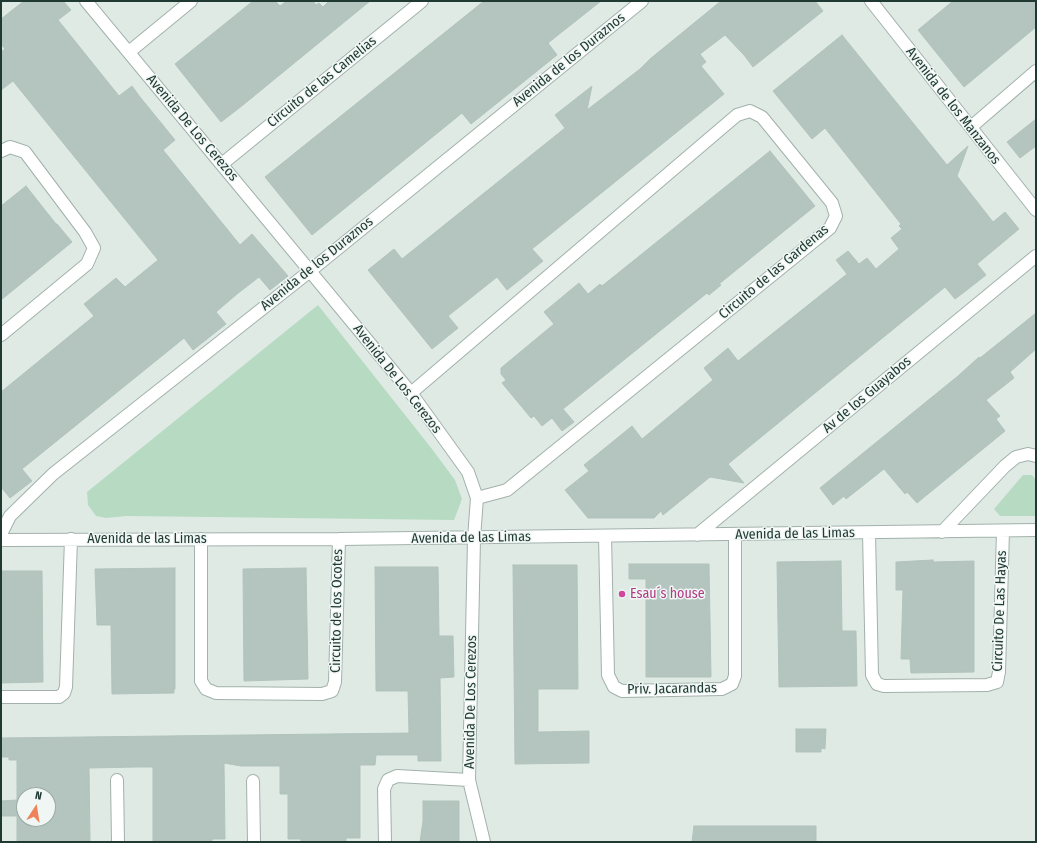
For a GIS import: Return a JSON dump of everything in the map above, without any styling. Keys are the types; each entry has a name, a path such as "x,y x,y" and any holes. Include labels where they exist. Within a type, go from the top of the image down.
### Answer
{"street":[{"name":"Avenida De Los Cerezos","path":"86,1 411,393 468,472 477,498 474,538 469,780 484,842"},
{"path":"129,52 191,1"},
{"name":"Circuito de las Camelias","path":"222,164 422,1"},
{"name":"Avenida de los Duraznos","path":"1,534 10,516 53,474 310,271 642,1"},
{"name":"Avenida de los Manzanos","path":"871,1 1036,210"},
{"path":"971,127 1036,72"},
{"name":"Circuito de las Gardenas","path":"411,393 737,115 750,111 762,117 832,203 836,216 830,228 507,490 477,498"},
{"path":"1,151 10,147 25,152 85,232 94,248 88,264 1,335"},
{"name":"Av de los Guayabos","path":"697,535 1036,256"},
{"path":"942,532 1005,466 1016,457 1028,454 1036,456"},
{"name":"Avenida de las Limas","path":"1,540 474,538 1036,530"},
{"name":"Circuito De Las Hayas","path":"869,533 872,675 877,684 884,686 987,686 997,682 999,672 1003,531"},
{"name":"Priv. Jacarandas","path":"605,536 608,675 614,687 622,691 722,689 732,684 736,676 735,535"},
{"path":"1,697 59,697 64,693 66,687 71,539"},
{"name":"Circuito de los Ocotes","path":"201,539 201,681 206,689 216,693 322,694 332,690 335,682 339,539"},
{"path":"385,842 384,789 388,780 397,776 469,780"},
{"path":"117,780 118,842"},
{"path":"253,781 254,842"}],"green space":[{"path":"318,305 455,480 462,499 454,520 127,516 106,518 96,516 88,505 87,492"},
{"path":"1023,475 1032,475 1036,480 1036,516 1000,516 994,509"}],"building":[{"path":"24,1 63,1 71,10 58,20 119,96 132,86 175,140 163,150 240,245 252,234 288,276 270,290 259,277 237,294 216,312 226,324 193,350 184,338 22,469 32,481 10,498 1,487 1,392 94,316 84,304 116,278 125,287 158,260 13,81 1,90 1,52 5,49 1,44 1,19"},
{"path":"253,1 275,1 280,6 287,1 313,1 316,5 319,3 323,7 329,1 370,1 221,122 175,64"},
{"path":"484,1 601,1 548,43 557,55 471,124 462,113 312,235 265,177"},
{"path":"721,1 815,1 823,11 753,67 725,35 700,54 706,62 701,66 724,94 532,249 543,261 507,290 497,277 448,316 458,328 432,349 368,270 394,249 402,259 565,128 555,115 592,86 587,110 640,69 650,59"},
{"path":"953,1 1036,1 1036,27 964,87 918,30"},
{"path":"842,35 947,165 968,146 957,176 993,222 1005,212 1019,229 977,264 986,275 955,299 945,287 728,464 744,483 710,477 663,515 661,511 654,518 588,518 565,490 589,471 584,465 632,426 642,439 713,380 704,368 728,348 738,361 847,274 836,260 848,251 859,264 867,258 876,269 899,249 891,238 902,229 899,226 901,224 825,128 812,139 773,91"},
{"path":"1036,119 1036,146 1020,158 1007,142"},
{"path":"770,151 815,206 719,284 721,285 709,295 707,293 563,409 574,422 562,431 552,418 542,426 534,416 531,418 502,383 506,380 501,374 501,368 554,324 544,312 579,283 588,294 600,284 602,286"},
{"path":"26,186 72,242 1,300 1,206"},
{"path":"1036,313 1036,349 1010,372 1014,378 986,400 1000,416 996,419 1005,431 917,503 907,492 905,494 884,469 846,499 844,496 833,505 820,488 958,376 979,357 980,358"},
{"path":"933,560 933,562 974,561 974,672 911,673 910,659 901,659 903,590 896,590 896,562"},
{"path":"841,561 842,631 856,631 857,686 779,687 777,562"},
{"path":"629,564 709,564 711,677 646,677 646,579 629,579"},
{"path":"513,565 577,565 578,689 538,689 538,732 589,731 589,763 515,764"},
{"path":"375,567 438,567 439,636 453,636 454,677 440,678 441,761 418,761 418,755 376,755 375,765 360,765 360,838 346,838 346,842 301,842 301,839 288,839 288,794 280,794 280,766 241,766 224,763 225,839 212,839 212,842 153,841 153,767 89,768 90,841 17,842 17,827 56,827 56,787 17,787 17,760 9,760 9,757 1,757 1,738 409,733 408,691 376,691"},
{"path":"175,568 174,693 112,694 111,625 97,625 95,569"},
{"path":"306,568 308,679 244,681 243,569"},
{"path":"1,571 42,571 43,682 1,683"},
{"path":"796,729 826,729 825,749 821,748 821,752 796,752"},
{"path":"16,800 16,816 1,816 1,801"},
{"path":"423,801 459,801 459,842 420,842 423,821"},
{"path":"694,826 816,826 816,842 692,842"}],"place":[{"name":"Esau´s house","path":"622,594"}]}
